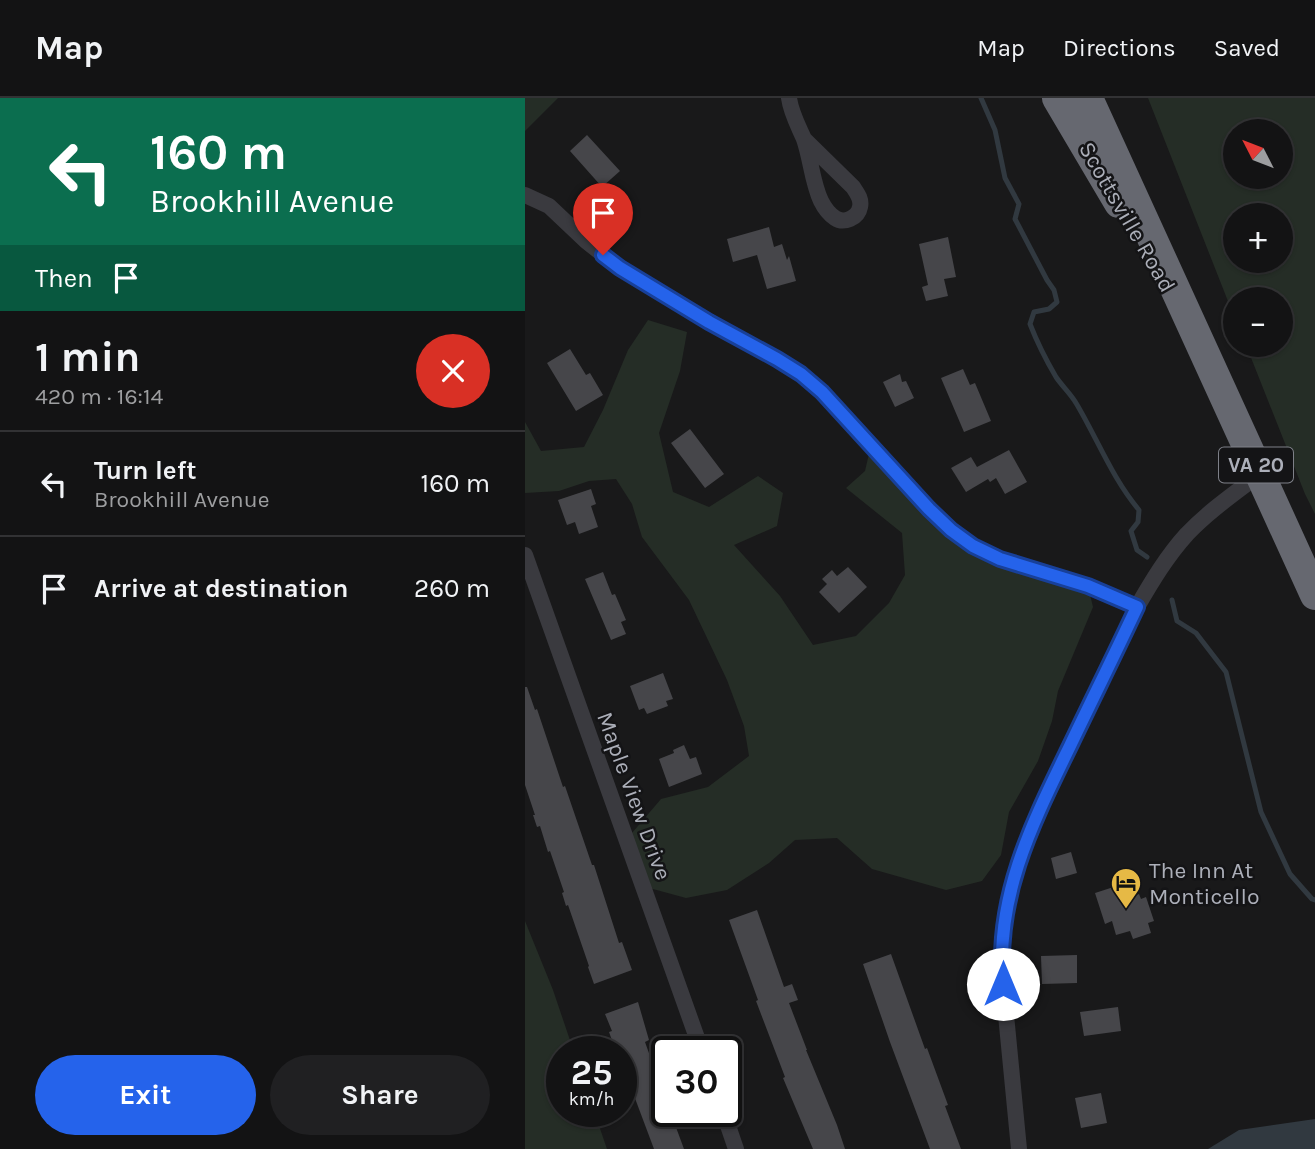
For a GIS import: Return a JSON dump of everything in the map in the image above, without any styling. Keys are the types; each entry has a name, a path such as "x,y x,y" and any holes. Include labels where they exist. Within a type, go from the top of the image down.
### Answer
{"highway":[{"name":"Scottsville Road","path":"1057,98 1196,337"},
{"name":"Scottsville Road","path":"1088,98 1315,595"}],"street":[{"path":"789,98 821,200 827,211 837,219 851,219 861,206 859,196 804,139"},
{"path":"525,195 549,206 620,268 801,374 822,392 929,509 973,546 1000,559 1088,586 1137,607"},
{"path":"1019,1149 1003,978 1005,920 1020,856 1041,806 1154,576 1207,515 1260,474"},
{"name":"Maple View Drive","path":"525,555 696,1036"},
{"path":"728,1127 736,1149"}],"shaded area":[{"path":"525,98 558,98 525,131"},
{"path":"1148,98 1315,98 1315,514 1251,357 1293,357 1293,287 1223,289"},
{"path":"648,320 687,332 680,371 659,433 673,492 709,507 758,476 783,493 777,526 734,545 780,596 813,645 856,636 889,603 905,575 902,533 846,488 865,471 871,445 973,546 1088,586 1093,607 1058,691 1052,721 1038,761 1009,812 1001,855 982,881 946,890 872,869 837,838 795,840 769,863 727,890 686,898 642,886 626,840 661,799 708,787 749,756 744,726 727,680 689,600 642,537 632,504 616,479 589,481 559,491 525,493 525,422 541,451 584,447 628,350"},
{"path":"525,921 569,1036 546,1036 546,1127 599,1127 607,1149 525,1149"},
{"path":"1315,1119 1315,1149 1208,1149 1239,1130"}],"building":[{"path":"587,135 620,171 602,187 570,151"},
{"path":"769,227 774,247 782,244 787,260 789,256 796,281 767,289 757,255 733,262 727,239"},
{"path":"948,237 956,277 944,279 948,296 926,301 922,287 928,285 919,244"},
{"path":"570,349 586,375 590,373 603,395 576,411 547,363"},
{"path":"963,369 970,385 975,383 991,421 964,432 941,378"},
{"path":"900,374 902,382 906,381 914,398 895,407 883,382"},
{"path":"690,429 724,474 705,488 671,443"},
{"path":"1009,450 1027,482 1005,494 996,478 990,482 988,479 966,492 951,468 971,457 977,467"},
{"path":"591,489 596,504 591,506 598,527 579,534 575,522 567,525 558,500"},
{"path":"848,567 867,587 839,613 819,592 827,584 822,579 832,570 837,576"},
{"path":"603,572 626,620 621,622 626,634 611,640 585,579"},
{"path":"663,673 673,699 666,701 668,706 647,714 644,708 639,710 630,686"},
{"path":"525,687 535,710 537,709 563,787 565,786 594,865 619,943 622,942 632,970 594,984 550,851 548,852 540,826 537,827 525,785"},
{"path":"684,745 690,759 696,757 702,774 669,787 659,759"},
{"path":"1071,852 1077,873 1056,879 1051,858"},
{"name":"The Inn At Monticello","path":"1126,883 1131,897 1139,894 1141,899 1146,897 1154,921 1148,923 1151,933 1133,939 1130,931 1116,935 1112,921 1105,924 1095,893"},
{"path":"757,910 784,987 792,984 798,1000 789,1003 845,1149 813,1149 783,1078 785,1077 729,920"},
{"path":"891,954 948,1105 945,1106 961,1149 930,1149 890,1042 863,964"},
{"path":"1077,955 1077,983 1042,984 1041,956"},
{"path":"638,1002 649,1040 645,1042 651,1063 651,1127 676,1127 684,1149 654,1149 637,1104 637,1036 610,1036 609,1032 612,1031 605,1014"},
{"path":"1118,1007 1121,1031 1084,1036 1080,1012"},
{"path":"1101,1093 1107,1123 1081,1128 1075,1098"}],"waterway":[{"path":"981,98 995,130 1005,178 1019,204 1015,219 1054,290 1057,302 1049,309 1034,312 1030,324 1056,377 1084,416 1113,471 1139,510 1138,522 1131,531 1137,550 1147,557"},
{"path":"1172,600 1177,621 1196,633 1226,672 1261,812 1290,874 1315,900"}],"place":[{"name":"The Inn At Monticello","path":"1126,910"}],"route":[{"path":"603,255 709,322 801,374 822,392 929,509 973,546 1000,559 1088,586 1137,607 1041,806 1020,856 1005,920 1003,984"}]}
